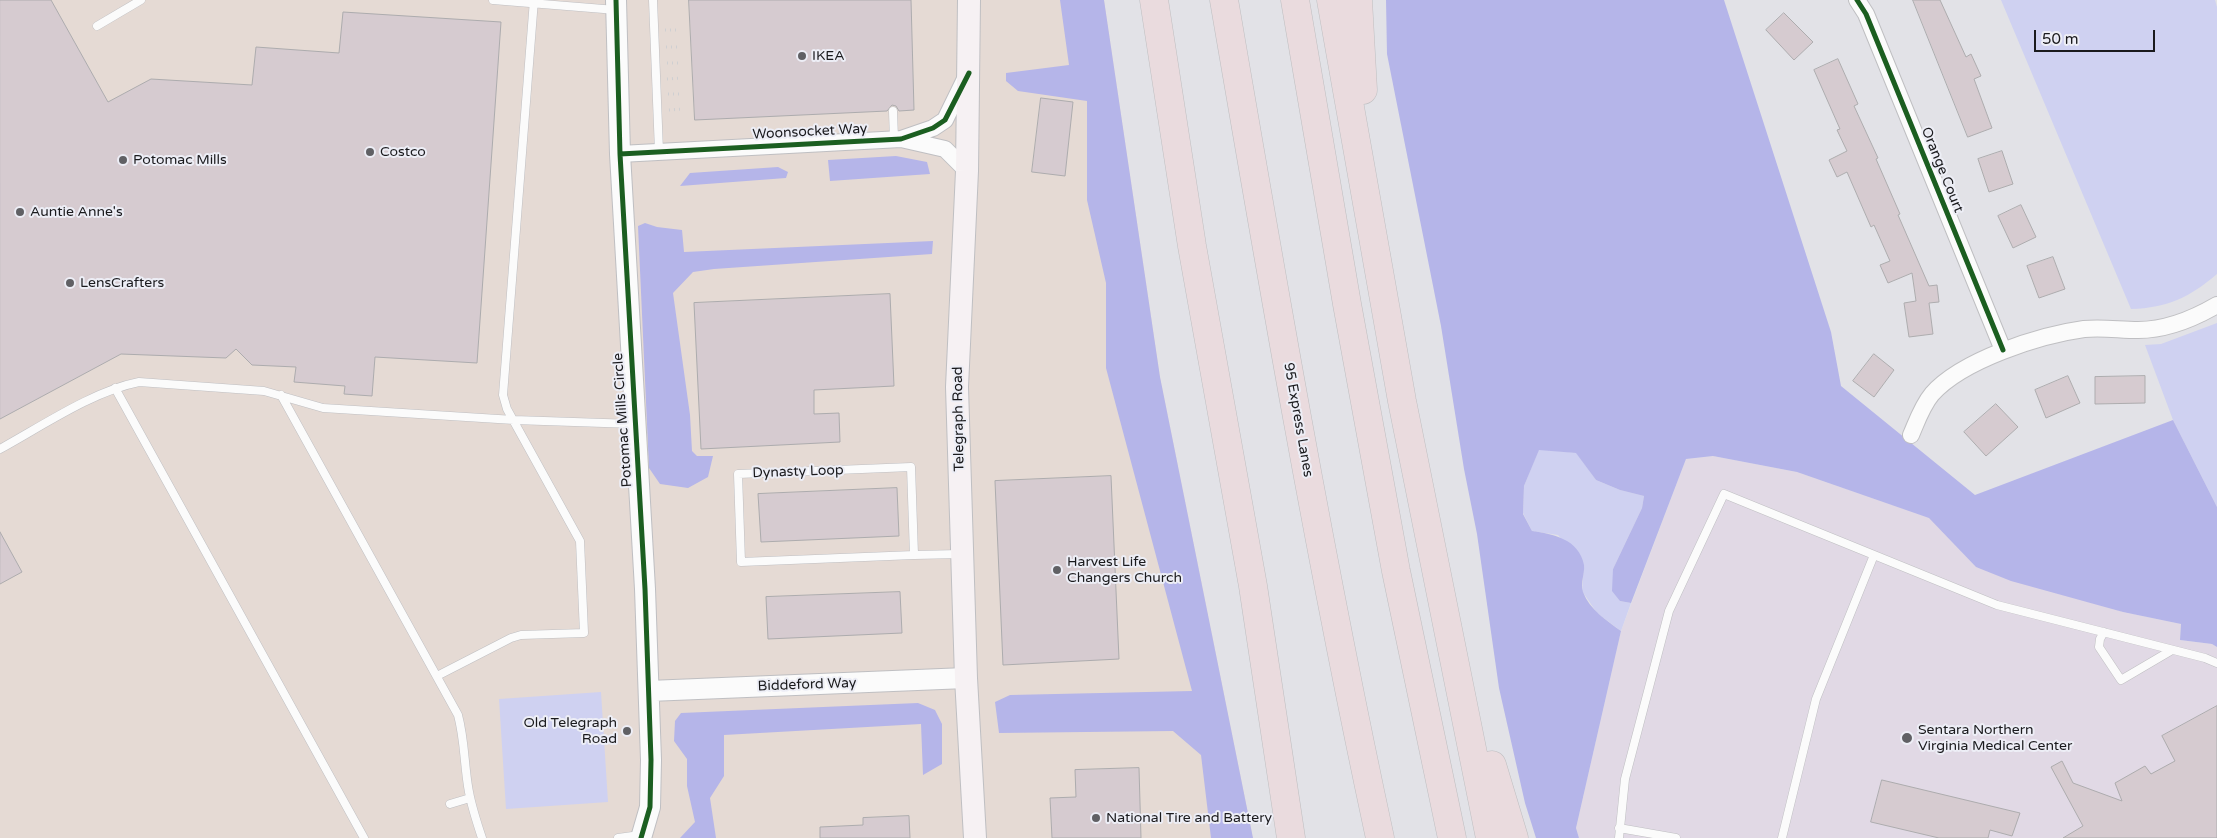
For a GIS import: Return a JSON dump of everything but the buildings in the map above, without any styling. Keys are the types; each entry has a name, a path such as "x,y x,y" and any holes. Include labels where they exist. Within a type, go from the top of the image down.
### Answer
{"highway":[{"path":"1154,0 1192,246 1254,586 1309,838"},
{"name":"95 Express Lanes","path":"1224,0 1270,268 1325,568 1380,838"},
{"path":"1295,0 1346,304 1391,542 1452,838"},
{"path":"1331,0 1402,401 1490,838"},
{"path":"1358,0 1372,231"},
{"path":"1432,550 1483,729 1497,787 1514,838"},
{"path":"1254,586 1291,838"}],"main road":[{"name":"Telegraph Road","path":"969,0 967,171 957,387 966,678 975,838"}],"street":[{"name":"Orange Court","path":"1857,0 1866,14 2004,350"},
{"name":"Potomac Mills Circle","path":"616,5 620,154 649,691 650,807 642,837"},
{"name":"Woonsocket Way","path":"898,139 932,128 945,120 969,73"},
{"name":"Woonsocket Way","path":"620,154 898,139 945,149 967,171"},
{"path":"1911,435 1921,412 1932,395 1967,369 2004,350 2063,333 2086,329 2139,330 2163,327 2186,321 2217,305"},
{"name":"Biddeford Way","path":"649,691 966,678"}],"lane":[{"path":"97,26 140,0"},
{"path":"493,0 616,5"},
{"path":"654,0 659,151"},
{"path":"437,676 511,638 584,633 580,542 504,401 503,383 534,2"},
{"path":"893,111 898,139"},
{"path":"0,449 115,388 139,382 264,391 323,408 514,420 634,424"},
{"path":"115,388 364,838"},
{"path":"281,395 458,715 464,739 470,798 482,838"},
{"name":"Dynasty Loop","path":"914,555 911,467 738,474 741,562 962,554"},
{"path":"1619,838 1625,780 1669,611 1724,494 1997,604 2205,658 2217,663"},
{"path":"1782,838 1816,699 1874,555"},
{"path":"2104,632 2100,639 2099,647 2121,680 2172,650"},
{"path":"450,804 470,798"},
{"path":"1620,828 1676,838"},
{"path":"618,838 642,837"}],"shaded area":[{"name":"Potomac Mills","path":"0,0 1104,0 1160,377 1253,838 0,838"},
{"path":"1060,0 1104,0 1160,377 1253,838 1211,838 1201,755 1173,731 999,733 995,702 1010,695 1192,691 1106,368 1106,283 1087,200 1087,101 1018,91 1006,81 1006,73 1069,65"},
{"path":"1386,0 1724,0 1831,332 1841,386 1975,495 2173,420 2217,507 2217,647 2212,644 2180,640 2181,624 2123,612 2011,581 1976,567 1929,518 1797,472 1713,456 1686,459 1631,603 1620,601 1612,591 1613,569 1642,508 1644,496 1620,490 1596,480 1576,453 1539,450 1524,486 1523,514 1532,531 1564,539 1577,549 1584,565 1582,589 1586,598 1599,614 1621,631 1576,828 1579,838 1536,838 1525,803 1499,688 1477,534 1464,469 1441,326 1387,54"},
{"path":"2001,0 2215,0 2217,7 2217,274 2188,295 2167,304 2131,309"},
{"path":"896,156 927,162 930,174 830,181 828,160"},
{"path":"778,167 788,172 786,178 680,186 690,173"},
{"path":"645,223 657,227 682,230 684,252 933,241 932,254 693,272 673,293 690,415 692,451 697,456 713,456 708,477 688,488 660,484 649,468 638,226"},
{"path":"2217,323 2217,507 2173,420 2145,345 2161,344"},
{"path":"1539,449 1577,453 1596,480 1620,490 1644,496 1642,508 1613,569 1620,601 1631,603 1621,631 1597,613 1582,591 1584,565 1558,535 1532,531 1523,513 1524,486"},
{"name":"Sentara Northern Virginia Medical Center","path":"1713,456 1797,472 1930,518 1976,567 2123,612 2181,624 2180,640 2212,644 2217,647 2217,838 1579,838 1576,828 1621,631 1686,459"},
{"path":"601,692 608,802 506,809 499,699"},
{"path":"918,703 935,710 942,724 942,764 923,775 921,724 724,735 724,776 710,798 716,838 680,838 695,822 687,786 687,759 674,741 675,721 681,713"}],"cycle path":[{"path":"616,0 620,154 645,589 651,760 650,807 641,838"},
{"path":"1857,0 1866,14 2003,350"},
{"path":"620,154 901,139 933,128 945,120 969,73"}],"place":[{"name":"IKEA","path":"802,56"},
{"name":"Costco","path":"370,152"},
{"name":"Potomac Mills","path":"123,160"},
{"name":"Auntie Anne's","path":"20,212"},
{"name":"LensCrafters","path":"70,283"},
{"name":"Harvest Life Changers Church","path":"1057,570"},
{"name":"Old Telegraph Road","path":"627,731"},
{"name":"Sentara Northern Virginia Medical Center","path":"1907,738"},
{"name":"National Tire and Battery","path":"1096,818"}]}
